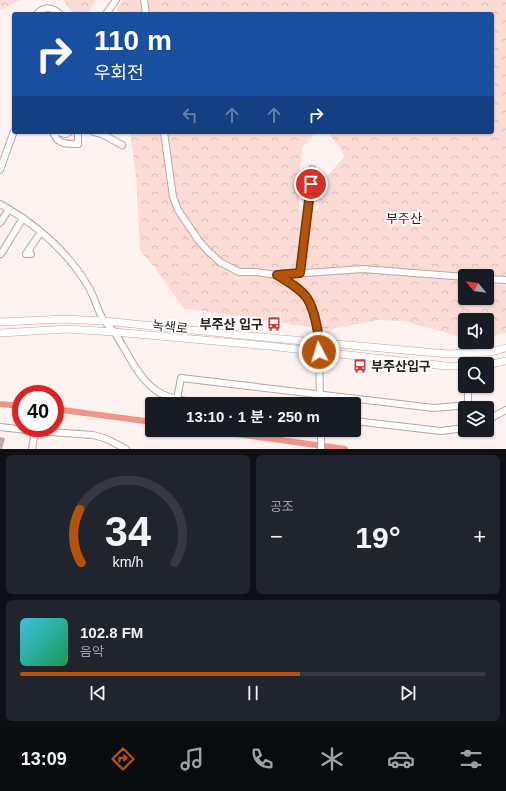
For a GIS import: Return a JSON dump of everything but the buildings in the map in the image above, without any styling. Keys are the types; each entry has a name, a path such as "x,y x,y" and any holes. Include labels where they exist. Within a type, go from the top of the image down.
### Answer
{"main road":[{"name":"녹색로","path":"0,322 65,319 104,321 448,354 491,352 506,348"},
{"name":"녹색로","path":"0,333 68,329 114,332 269,346 446,366 458,366"},
{"path":"494,364 506,361"}],"street":[{"path":"107,12 116,0"},
{"path":"144,0 146,12"},
{"path":"38,12 40,10 48,8 58,12"},
{"path":"0,170 13,134"},
{"path":"54,134 58,142 63,144 78,144 78,134"},
{"path":"102,134 122,145"},
{"path":"164,134 173,196 178,210 199,241 220,262 239,272 256,272 277,275 363,269 458,276"},
{"path":"300,273 312,169"},
{"path":"0,204 23,218 57,246 77,270 88,287 104,321 114,332 145,380 159,393 171,397"},
{"path":"0,223 9,209"},
{"path":"1,254 23,218"},
{"path":"31,254 26,254 41,232"},
{"path":"277,275 295,287 307,298 315,319 320,342 320,394"},
{"path":"494,279 506,280"},
{"path":"177,397 181,378 434,408 458,407"},
{"path":"494,416 506,410"},
{"path":"361,422 441,431 458,429"},
{"path":"0,427 12,428"},
{"path":"64,433 92,435 107,439 126,449"},
{"path":"32,449 34,437"},
{"path":"321,437 321,449"}],"green space":[{"path":"0,0 21,0 0,10"},
{"path":"63,0 95,0 89,12 72,12"},
{"name":"부주산","path":"122,0 506,0 506,333 494,336 494,313 458,313 458,336 404,321 378,320 331,329 183,308 158,272 140,250 136,175 130,134 314,134 302,147 299,181 299,210 318,211 322,182 344,157 341,149 329,134 494,134 494,12 117,12"}],"waterway":[{"path":"0,404 12,405"},
{"path":"64,410 145,421"},
{"path":"258,437 345,449"}],"place":[{"name":"부주산 입구","path":"274,324"},
{"name":"부주산입구","path":"360,366"}],"route":[{"path":"311,184 300,273 277,275 295,287 307,298 315,319 320,342 319,352"}]}
